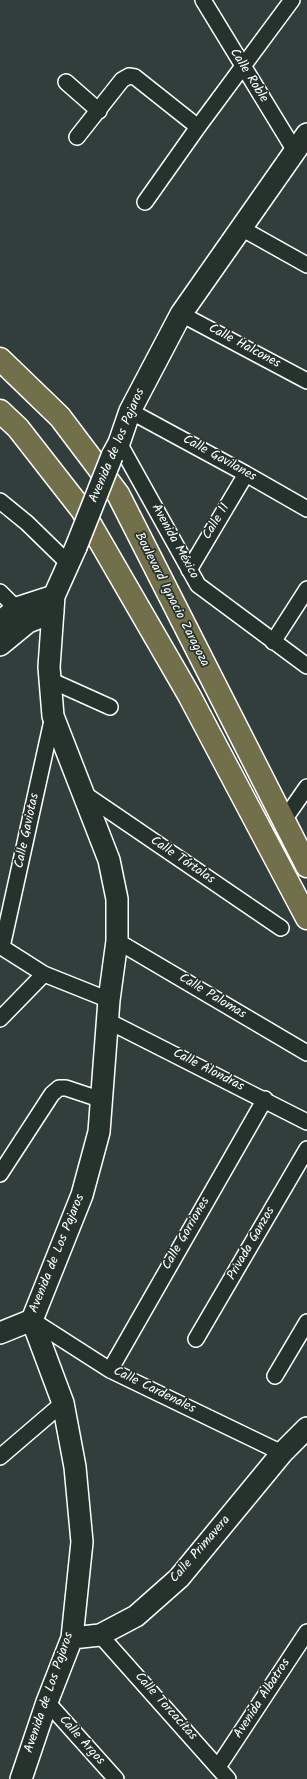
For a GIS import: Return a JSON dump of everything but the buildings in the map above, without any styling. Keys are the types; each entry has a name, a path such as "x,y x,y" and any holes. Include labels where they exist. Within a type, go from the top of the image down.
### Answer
{"main road":[{"name":"Avenida de los Pajaros","path":"82,793 53,716 49,667 54,604 72,555 116,449 130,411 181,314 307,134"},
{"name":"Boulevard Ignacio Zaragoza","path":"0,359 60,417 118,494 307,866"},
{"path":"0,411 18,428 82,510 189,695 307,918"},
{"path":"0,622 54,604"},
{"path":"0,645 23,615"},
{"name":"Avenida de Los Pajaros","path":"21,1779 47,1702 72,1638 82,1542 74,1467 63,1404 32,1320 82,1195 99,1132 109,1000 117,941 117,899 109,860 82,793"},
{"path":"0,1333 32,1320"},
{"name":"Calle Primavera","path":"72,1638 100,1635 136,1616 179,1578 282,1453 307,1428"}],"street":[{"name":"Calle Roble","path":"203,0 295,151"},
{"path":"145,202 198,126 292,0"},
{"path":"78,137 122,80 129,76 135,77 198,126"},
{"path":"66,82 99,111"},
{"path":"241,228 307,265"},
{"name":"Calle Halcones","path":"181,314 307,381"},
{"name":"Calle Gavilanes","path":"130,411 307,509"},
{"name":"Avenida México","path":"116,449 198,585 272,642 307,666"},
{"name":"Calle 11","path":"189,570 246,474"},
{"path":"0,501 27,523 72,555"},
{"path":"272,642 307,589"},
{"path":"0,592 23,615"},
{"path":"50,680 110,707"},
{"name":"Calle Gaviotas","path":"1,946 53,716"},
{"path":"284,820 307,787"},
{"name":"Calle Tórtolas","path":"82,793 281,928"},
{"name":"Calle Palomas","path":"117,941 307,1053"},
{"path":"1,946 44,974 109,1000"},
{"path":"0,1018 44,974"},
{"name":"Calle Alondras","path":"108,1021 265,1099 307,1122"},
{"path":"0,1174 52,1094 59,1088 66,1088 102,1100"},
{"name":"Calle Gorriones","path":"110,1370 265,1099"},
{"name":"Privada Ganzos","path":"196,1339 307,1149"},
{"name":"Calle Cardenales","path":"32,1320 110,1370 282,1453"},
{"path":"275,1376 307,1322"},
{"path":"0,1457 63,1404"},
{"name":"Avenida Albatros","path":"218,1767 307,1632"},
{"name":"Calle Torcacitas","path":"100,1635 228,1779"},
{"name":"Calle Argos","path":"47,1702 116,1779"}]}
